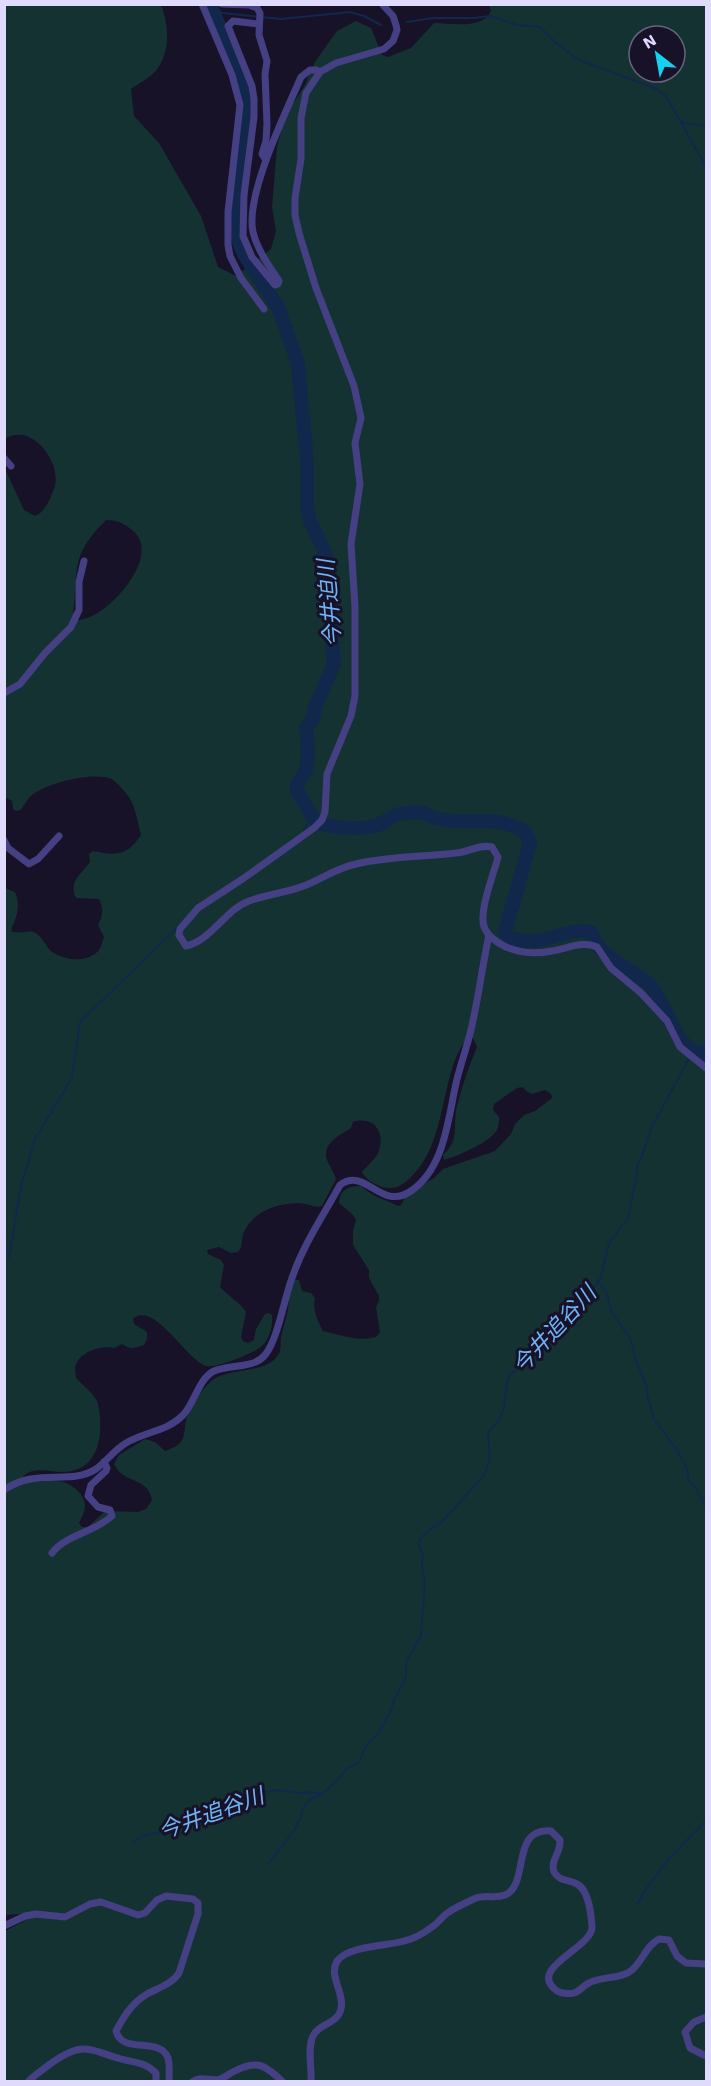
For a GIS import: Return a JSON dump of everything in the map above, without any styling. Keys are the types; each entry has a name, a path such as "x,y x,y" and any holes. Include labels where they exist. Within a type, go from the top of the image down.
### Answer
{"street":[{"path":"202,4 232,75 240,105 228,212 230,256 241,278 264,309"},
{"path":"222,4 249,5 259,14 259,35 267,61 265,74 267,124 266,141 262,154 266,160"},
{"path":"382,4 393,16 396,25 395,37 389,46 336,63 320,72 309,87 303,103 301,159 295,198 295,215 299,233 316,288 354,386 361,418 355,443 360,484 351,544 355,608 355,696 351,716 327,774 325,812 322,820 244,878 198,908 180,929 179,935 186,946 193,945 237,907 249,901 307,885 336,869 380,859 459,853 484,845 492,847 498,857 484,908 483,923 489,935 510,949 535,953 584,944 597,947 610,968 641,993 667,1021 680,1047 706,1068"},
{"path":"259,14 233,21 228,26 252,86 254,99 254,117 244,195 243,236 252,257 276,285 279,281 258,246 252,224 253,209 266,160 302,77 310,70 320,72"},
{"path":"4,458 11,466"},
{"path":"4,693 20,684 45,653 71,627 79,610 79,582 84,561"},
{"path":"4,840 8,848 30,864 38,859 59,836"},
{"path":"4,1490 12,1484 32,1477 85,1474 104,1462 126,1443 168,1426 183,1415 210,1373 263,1358 271,1344 292,1277 304,1249 340,1185 346,1181 356,1180 380,1194 398,1197 417,1186 429,1171 447,1128 457,1081 471,1033 489,935"},
{"path":"52,1553 64,1540 84,1533 112,1516 110,1510 98,1507 88,1496 91,1485 106,1471 104,1462"},
{"path":"311,2082 312,2038 317,2030 335,2020 342,2007 335,1970 339,1959 352,1951 412,1939 433,1927 445,1915 477,1897 503,1896 509,1893 515,1884 529,1840 538,1832 551,1831 560,1840 559,1852 553,1862 554,1872 561,1880 577,1884 582,1888 587,1898 593,1927 592,1933 585,1942 552,1969 549,1980 554,1989 561,1993 576,1992 589,1983 628,1973 650,1945 659,1939 669,1940 677,1956 686,1963 706,1964"},
{"path":"4,1926 25,1916 36,1914 65,1917 90,1904 101,1902 138,1915 145,1913 157,1900 166,1896 193,1899 198,1903 198,1914 179,1973 175,1979 134,2004 125,2014 116,2031 120,2039 127,2043 156,2048 165,2053 169,2060 169,2082"},
{"path":"706,2017 694,2022 685,2032 690,2048 706,2056"},
{"path":"28,2082 65,2054 75,2049 86,2049 122,2060 143,2063 156,2073 156,2082"},
{"path":"192,2082 199,2078 222,2079 238,2069 256,2064 267,2067 284,2082"}],"green space":[{"path":"156,4 162,7 167,31 165,54 155,71 131,89 134,116 159,143 201,216 218,267 236,276 271,249 276,231 272,207 277,147 285,116 305,85 315,62 337,31 356,21 371,28 382,55 388,57 411,48 434,23 466,24 481,21 491,11 489,5 706,5 706,2081 5,2081 5,1931 24,1921 21,1914 4,1915 5,888 15,892 18,903 11,931 34,932 52,952 63,957 80,959 91,956 99,950 104,937 98,925 102,915 102,906 99,899 76,898 75,883 90,862 89,854 93,851 115,854 126,851 141,835 132,802 124,790 112,779 82,777 48,786 32,795 21,810 16,811 13,809 12,801 5,797 5,469 24,510 35,516 44,509 50,499 56,476 49,456 34,440 15,435 5,439 5,5","holes":["106,520 120,522 132,530 140,541 141,555 136,570 115,599 102,610 77,620 73,616 78,564 86,544","472,1036 477,1047 457,1106 454,1137 449,1149 443,1155 444,1160 490,1138 499,1123 499,1117 493,1110 494,1104 517,1088 523,1087 532,1094 545,1090 551,1094 552,1098 535,1111 524,1115 495,1151 443,1169 434,1178 407,1194 401,1205 398,1206 375,1196 361,1186 343,1191 339,1203 356,1220 353,1245 369,1270 369,1278 379,1296 376,1307 380,1332 376,1337 356,1338 323,1331 317,1319 315,1298 311,1293 302,1291 299,1280 294,1280 289,1293 280,1351 273,1361 258,1368 230,1373 214,1379 191,1407 183,1438 178,1445 165,1451 155,1442 145,1439 119,1455 114,1464 118,1471 146,1487 150,1492 152,1500 146,1509 138,1512 105,1511 88,1527 82,1527 79,1523 85,1505 76,1489 67,1483 58,1481 25,1481 23,1476 28,1473 40,1470 71,1471 87,1464 92,1457 99,1442 99,1407 93,1395 76,1378 75,1368 77,1362 91,1351 114,1348 122,1344 133,1348 144,1345 147,1332 134,1324 133,1319 141,1315 151,1318 198,1362 206,1366 234,1360 262,1346 270,1332 272,1315 265,1314 256,1329 254,1340 248,1343 243,1341 241,1337 246,1312 220,1287 224,1265 221,1260 208,1254 207,1250 219,1247 231,1253 238,1252 250,1223 267,1209 298,1203 322,1206 336,1179 326,1151 334,1139 351,1128 353,1122 372,1123 380,1135 378,1154 362,1172 367,1178 377,1185 388,1188 407,1181 421,1165 434,1140 453,1065 468,1037"]}],"waterway":[{"name":"今井迫川","path":"210,4 236,65 244,91 247,112 236,207 239,243 279,309 298,364 307,462 307,507 310,521 327,557 330,580 334,664 315,707 313,718 306,728 308,753 306,770 297,785 297,790 313,818 318,822 334,826 369,827 378,825 398,814 419,812 447,820 492,821 514,826 525,832 530,843 505,932 509,937 533,941 574,931 592,933 600,948 650,985 686,1046 693,1051 706,1053"},
{"path":"214,12 281,19 350,12 381,25"},
{"path":"407,22 433,18 490,16 517,25 540,27 557,44 579,60 657,89 666,96 706,167"},
{"path":"681,120 684,123 706,126"},
{"path":"303,833 308,822 313,818"},
{"path":"9,1257 21,1186 35,1139 72,1078 80,1022 177,928"},
{"name":"今井追谷川","path":"133,1842 143,1836 168,1830 208,1810 222,1807 249,1795 277,1790 321,1794 337,1781 346,1769 359,1763 363,1752 389,1715 406,1677 406,1662 421,1636 425,1581 422,1568 423,1553 419,1546 420,1539 442,1522 485,1474 490,1458 488,1433 502,1413 508,1378 529,1358 561,1319 585,1300 601,1277 609,1243 628,1218 637,1165 651,1129 693,1051"},
{"path":"598,1282 606,1292 612,1313 630,1338 647,1387 654,1419 677,1450 688,1471 688,1480 695,1487 706,1507"},
{"path":"269,1863 293,1832 308,1801 321,1794"},
{"path":"637,1904 668,1860 706,1821"}]}
